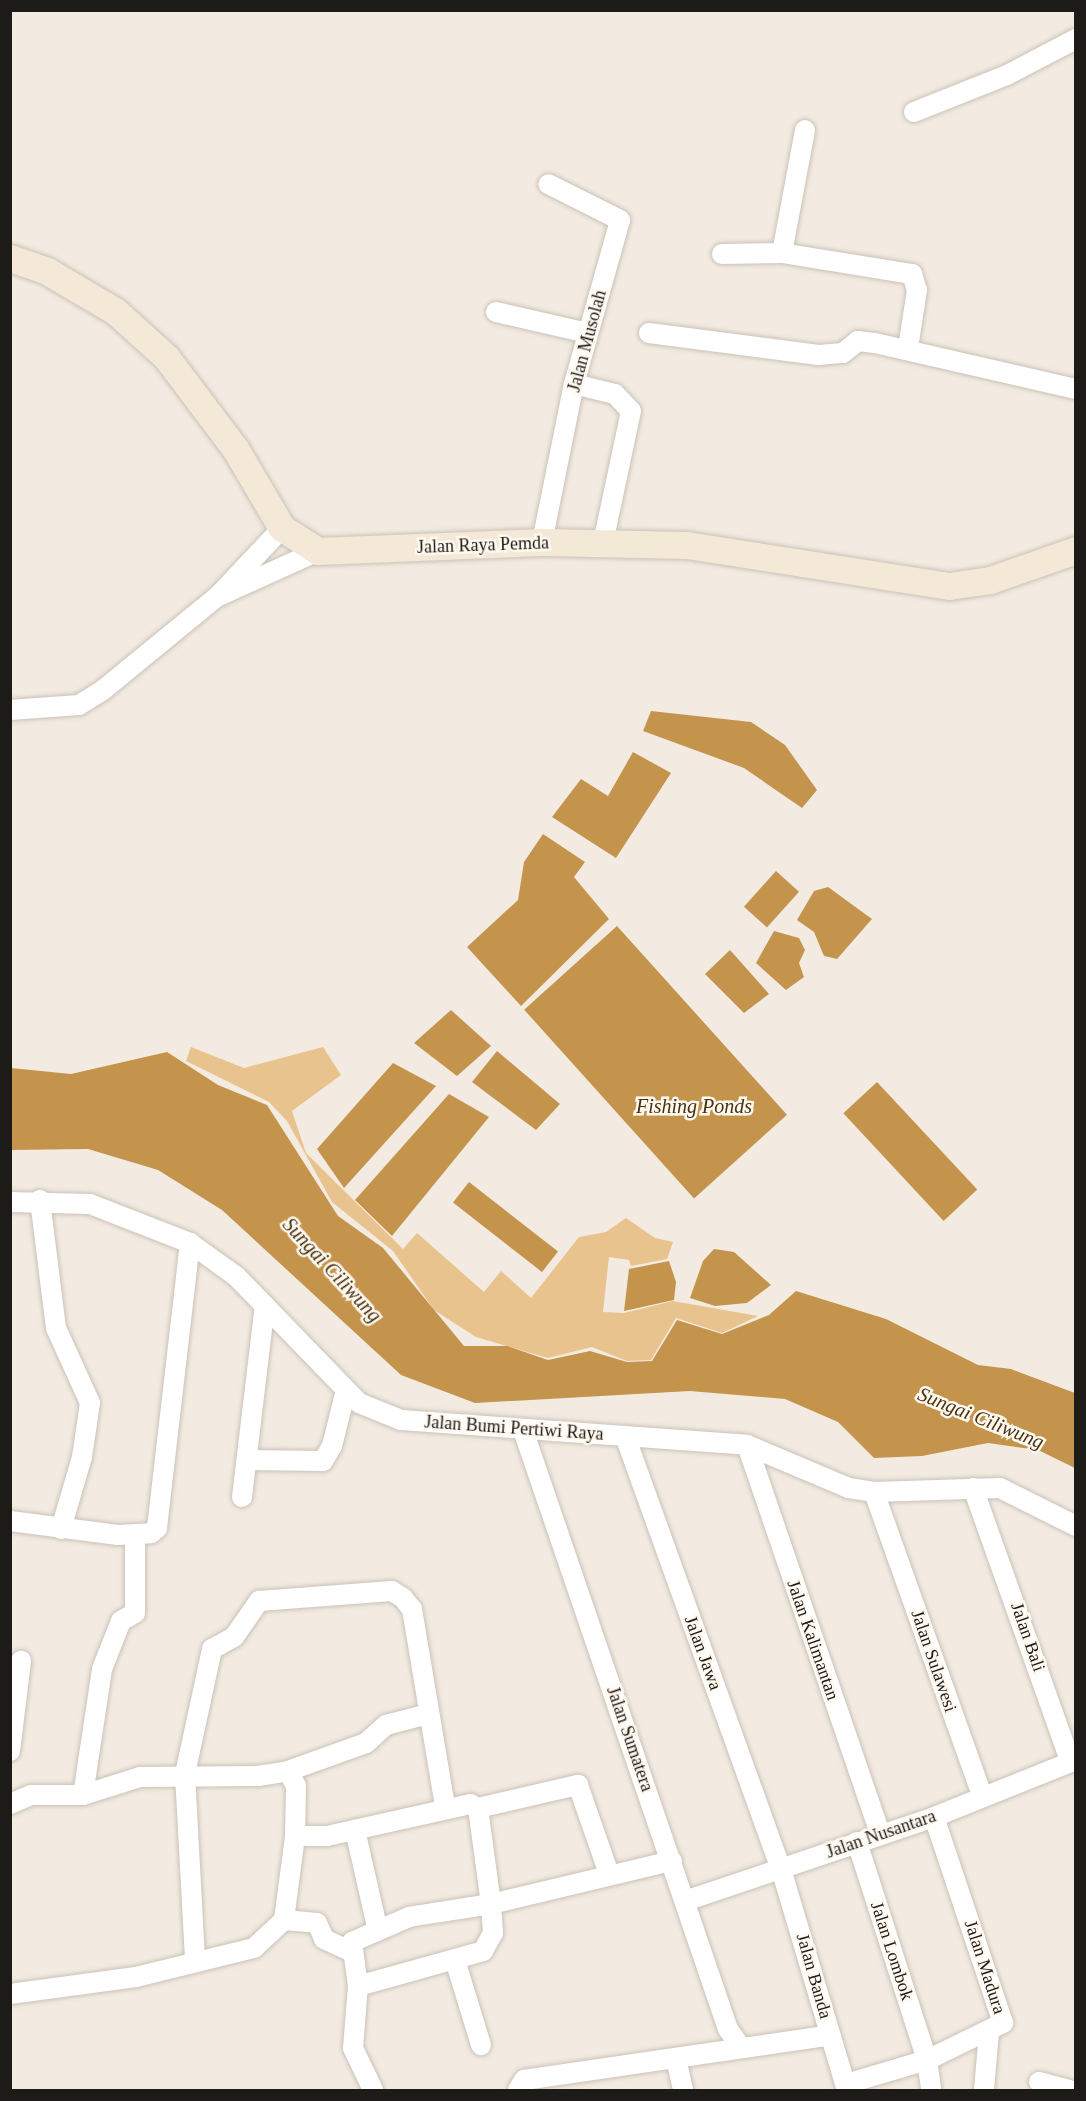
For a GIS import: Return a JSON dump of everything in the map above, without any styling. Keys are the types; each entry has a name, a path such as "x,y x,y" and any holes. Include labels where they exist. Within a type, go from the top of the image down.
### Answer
{"main road":[{"path":"10,258 47,271 115,311 166,357 236,450 282,528 318,551"},
{"name":"Jalan Raya Pemda","path":"318,551 542,542 687,545 949,586 990,580 1076,550"}],"street":[{"path":"914,112 1007,75 1076,39"},
{"path":"782,253 805,130"},
{"name":"Jalan Musolah","path":"542,542 574,384 620,220 548,184"},
{"path":"722,254 782,253 912,274 917,290 908,348"},
{"path":"496,312 588,333"},
{"path":"649,333 819,355 843,354 858,342 908,348 1076,389"},
{"path":"574,384 615,394 631,411 603,543"},
{"path":"10,710 79,705 218,596 282,528"},
{"path":"218,596 318,551"},
{"path":"40,1200 56,1328 90,1403 82,1457 61,1529"},
{"name":"Jalan Bumi Pertiwi Raya","path":"10,1202 40,1200 111,1209 190,1243 265,1305 359,1403 401,1420 747,1445 849,1488 874,1492 973,1488 1013,1491 1076,1526"},
{"path":"10,1521 61,1529 135,1535 151,1533 160,1516 190,1243"},
{"path":"242,1497 265,1305"},
{"path":"247,1460 323,1461 332,1446 346,1390"},
{"name":"Jalan Sumatera","path":"523,1430 728,2029 740,2046"},
{"name":"Jalan Jawa","path":"625,1436 781,1869"},
{"name":"Jalan Kalimantan","path":"747,1445 880,1834"},
{"name":"Jalan Bali","path":"973,1488 986,1513 1073,1760"},
{"name":"Jalan Sulawesi","path":"874,1492 982,1796"},
{"path":"83,1795 102,1669 121,1621 135,1613 135,1535"},
{"path":"195,1959 185,1774 212,1649 234,1637 259,1602 398,1594 412,1609 445,1806"},
{"path":"10,1751 21,1661"},
{"path":"10,1804 31,1795 83,1795 140,1777 185,1774 249,1777 288,1771 366,1743 386,1725 428,1714"},
{"name":"Jalan Nusantara","path":"685,1901 934,1817 1073,1760"},
{"path":"10,1994 136,1977 195,1959 254,1948 284,1920 295,1836 297,1786 288,1771"},
{"path":"295,1836 355,1830 445,1806 478,1808 578,1785 609,1874"},
{"path":"358,1986 455,1960 490,1945 490,1904 478,1808"},
{"name":"Jalan Madura","path":"846,2087 927,2060 1001,2027 1003,2016 934,1817"},
{"path":"355,1830 377,1927"},
{"name":"Jalan Lombok","path":"857,1842 927,2060 931,2091"},
{"path":"373,2091 353,2048 358,1986 350,1951 356,1936 377,1927 490,1904 609,1874 672,1861"},
{"name":"Jalan Banda","path":"781,1869 846,2087"},
{"path":"284,1920 317,1923 324,1939 350,1951"},
{"path":"455,1960 481,2045"},
{"path":"984,2091 988,2032"},
{"path":"518,2088 524,2080 597,2081 740,2046 831,2035"},
{"path":"676,2060 683,2091"},
{"path":"1039,2082 1069,2091"}],"shaded area":[{"path":"191,1047 244,1068 323,1047 341,1075 292,1111 306,1153 403,1249 417,1233 484,1292 501,1271 531,1298 579,1237 606,1232 626,1218 655,1238 673,1242 667,1259 631,1266 629,1260 609,1257 603,1312 624,1313 673,1301 758,1316 722,1333 676,1318 651,1360 627,1361 592,1347 548,1358 476,1337 434,1310 393,1251 332,1202 287,1121 269,1102 186,1061"}],"water":[{"path":"651,711 751,722 785,745 817,790 802,808 744,768 643,731"},
{"path":"633,752 671,773 616,858 552,817 581,779 608,796"},
{"path":"543,834 585,862 574,877 609,919 521,1006 467,947 518,900 524,862"},
{"path":"776,871 799,892 767,927 744,907"},
{"path":"828,887 872,919 837,959 824,956 814,932 797,920 814,891"},
{"name":"Fishing Ponds","path":"617,926 787,1115 694,1198 524,1010"},
{"path":"774,931 799,938 805,950 799,963 804,977 786,990 756,963"},
{"path":"730,950 769,994 744,1013 705,974"},
{"path":"451,1010 491,1046 457,1076 414,1043"},
{"path":"497,1051 560,1104 536,1130 472,1082"},
{"name":"Sungai Ciliwung","path":"167,1052 218,1085 267,1105 338,1216 383,1248 464,1346 507,1346 548,1360 590,1351 627,1362 652,1361 677,1320 722,1334 769,1315 796,1291 886,1319 978,1365 1011,1369 1075,1393 1075,1468 1038,1450 988,1443 922,1456 874,1458 838,1422 785,1399 690,1391 475,1403 401,1375 222,1210 158,1170 88,1149 11,1150 11,1068 71,1074"},
{"path":"393,1063 436,1086 344,1188 317,1149"},
{"path":"877,1082 977,1190 944,1221 843,1113"},
{"path":"449,1094 489,1117 392,1236 355,1200"},
{"path":"469,1182 558,1252 542,1272 453,1202"},
{"path":"714,1249 734,1252 771,1285 747,1303 715,1306 690,1298 703,1261"},
{"path":"669,1261 676,1282 674,1300 624,1311 629,1269"}]}
